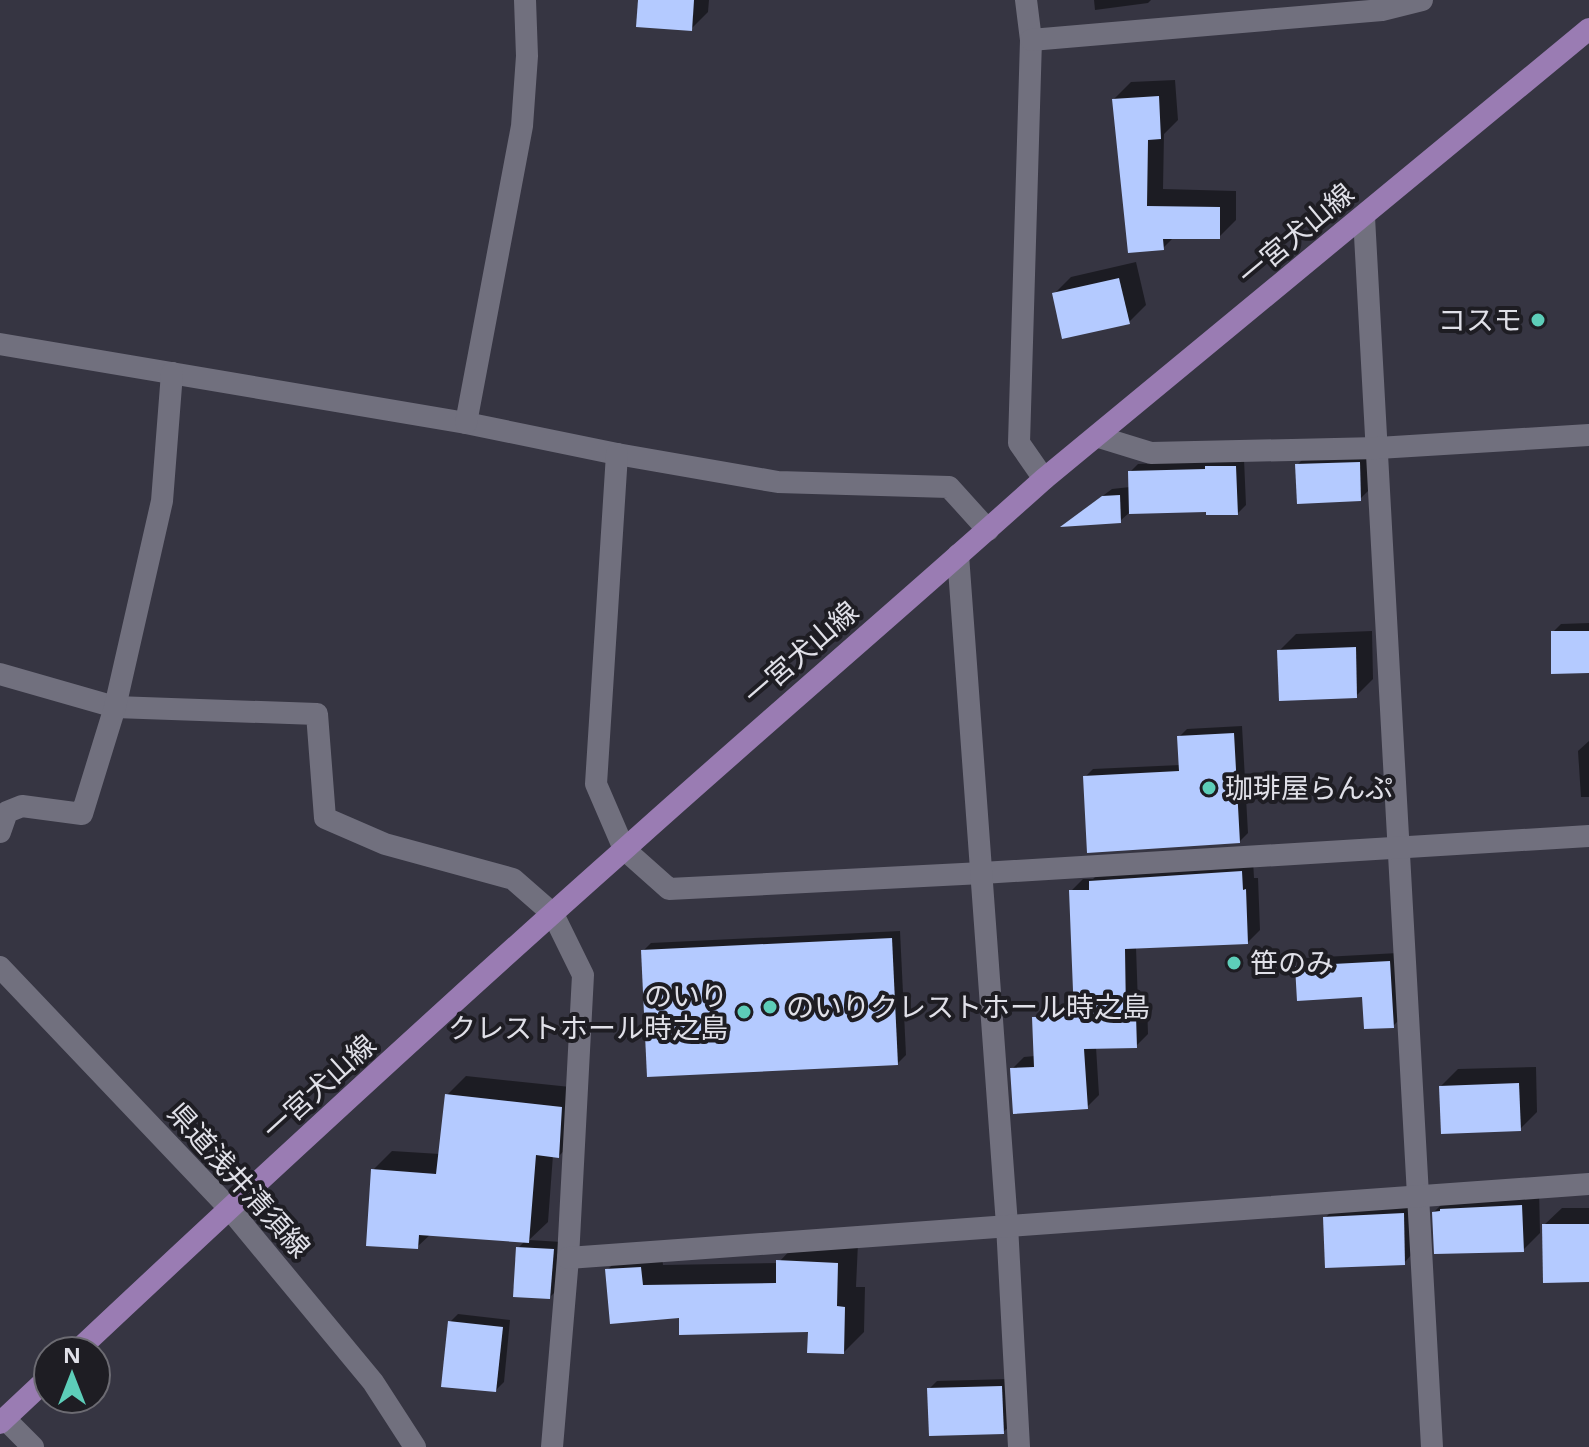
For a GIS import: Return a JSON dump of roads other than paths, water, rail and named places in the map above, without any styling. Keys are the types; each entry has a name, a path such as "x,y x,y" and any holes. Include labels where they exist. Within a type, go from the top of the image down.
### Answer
{"main road":[{"name":"一宮犬山線","path":"94,1335 624,849 1044,479 1099,437 1589,29"},
{"path":"3,1421 32,1393"}],"street":[{"path":"466,423 522,126 527,56 525,0"},
{"path":"1026,0 1031,40 1019,443 1044,479"},
{"path":"1031,40 1382,10 1422,0"},
{"path":"1364,217 1396,849 1432,1447"},
{"path":"0,344 466,423 617,454 778,482 949,487 988,530"},
{"path":"0,832 7,812 22,806 82,814 115,707 162,501 172,373"},
{"path":"1099,437 1151,453 1378,448 1589,435"},
{"path":"617,454 596,784 624,849 669,889 1589,836"},
{"path":"958,555 1007,1225 1019,1447"},
{"path":"0,674 115,707 317,714 325,818 385,844 513,879 553,914 583,975 568,1258 552,1447"},
{"name":"県道浅井清須線","path":"0,967 229,1208 373,1382 415,1447"},
{"path":"568,1258 1589,1184"},
{"path":"3,1421 33,1447"}],"place":[{"name":"コスモ","path":"1538,320"},
{"name":"珈琲屋らんぷ","path":"1209,788"},
{"name":"笹のみ","path":"1234,963"},
{"name":"のいりクレストホール時之島","path":"770,1007"},
{"name":"のいり クレストホール時之島","path":"744,1012"}]}
